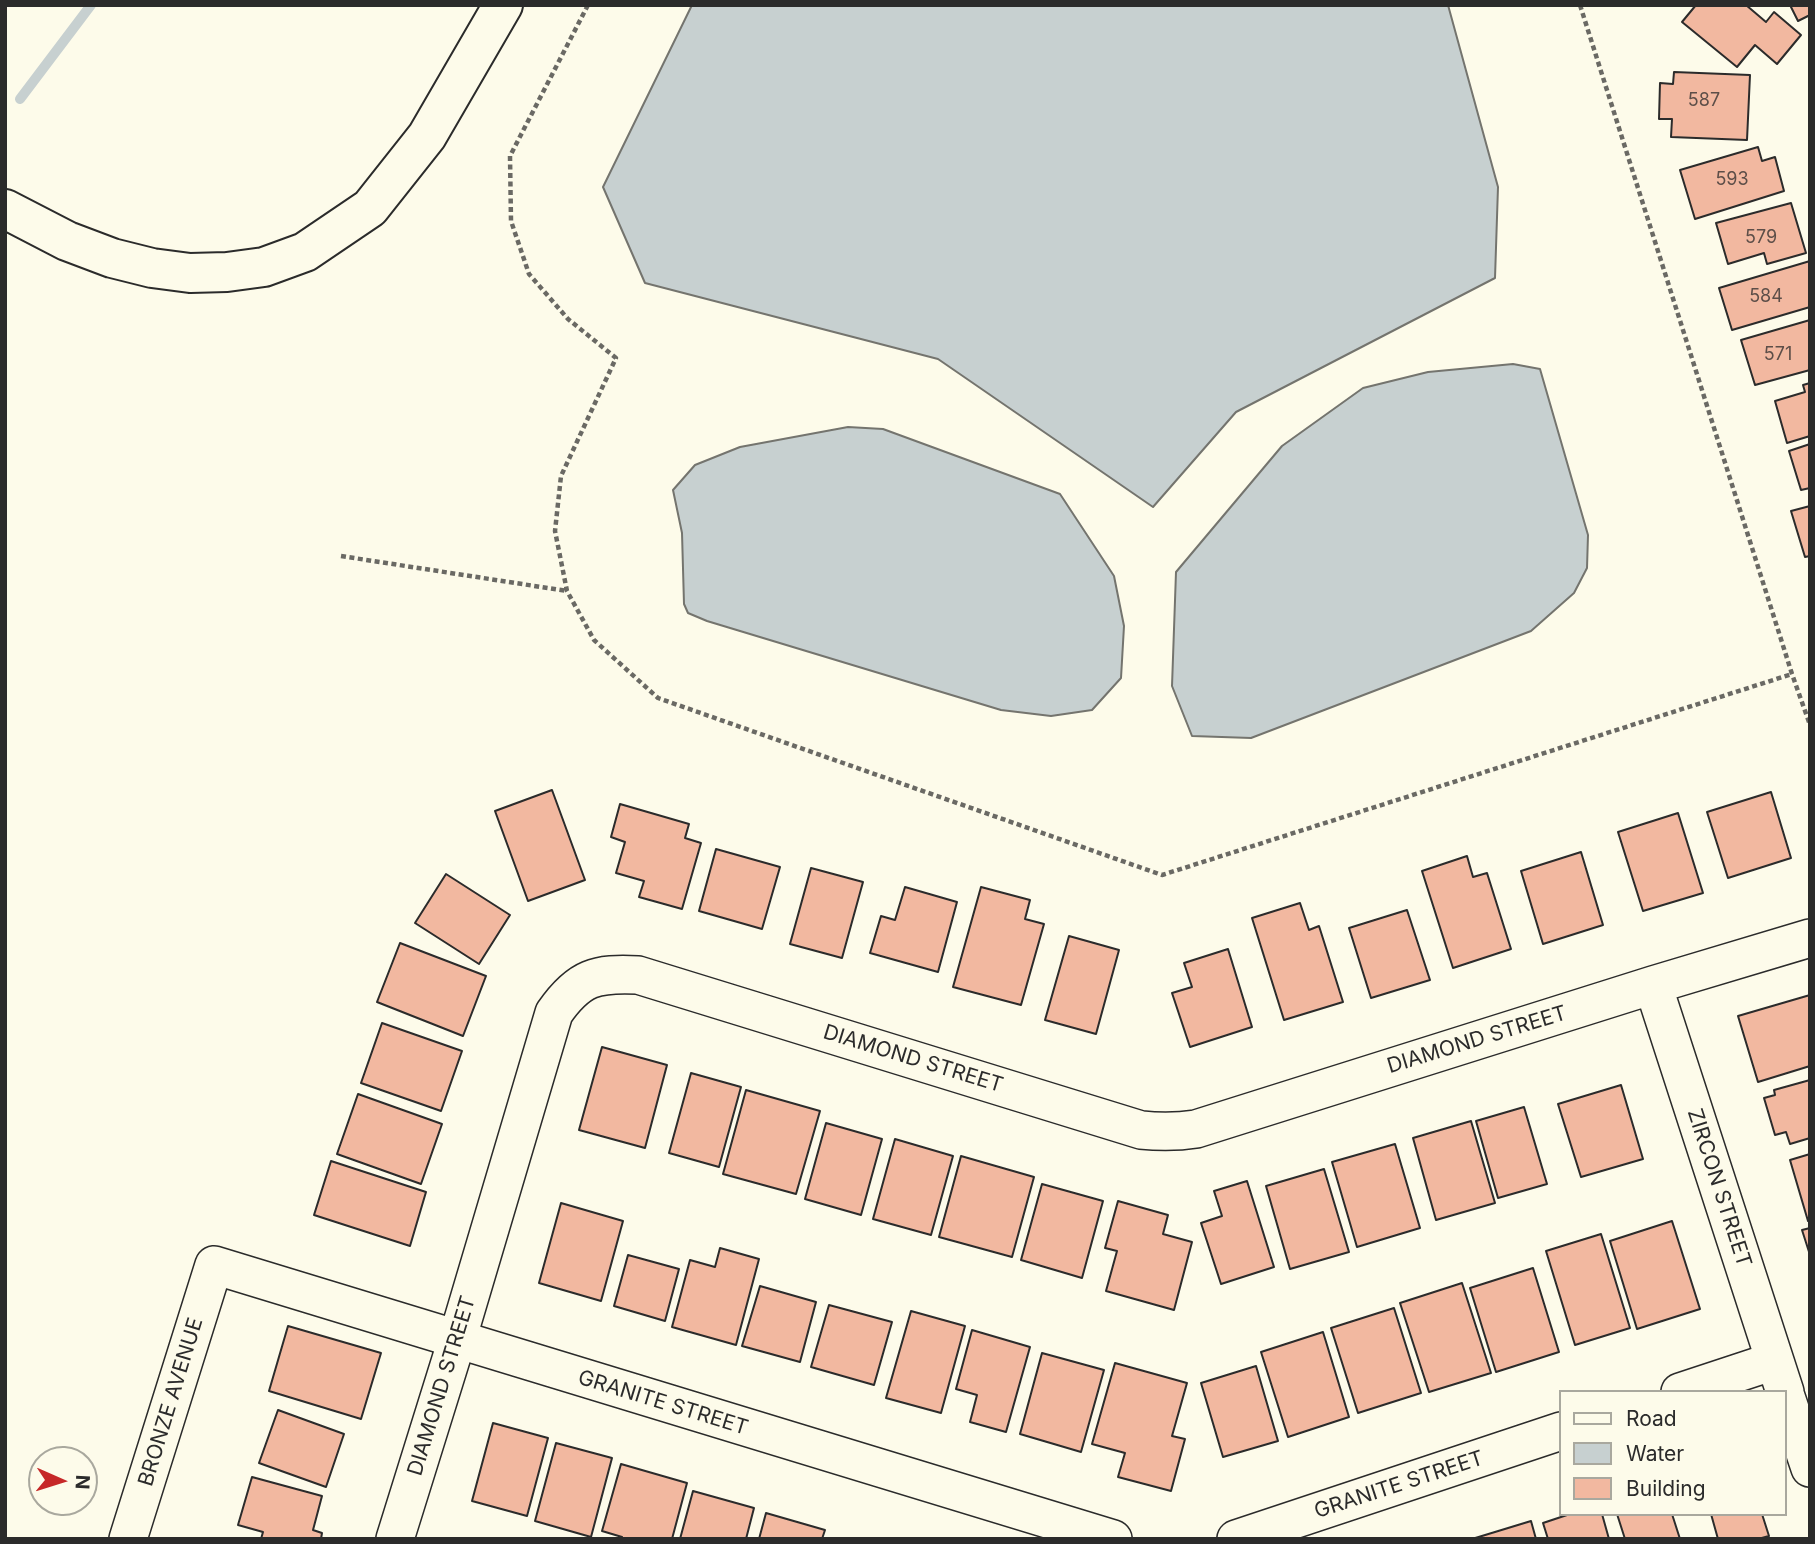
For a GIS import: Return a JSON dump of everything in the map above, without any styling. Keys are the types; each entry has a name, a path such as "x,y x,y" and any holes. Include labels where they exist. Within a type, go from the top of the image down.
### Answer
{"main road":[{"path":"5,209 66,241 112,258 152,268 190,273 227,272 264,267 305,252 370,208 426,136 503,5"}],"street":[{"name":"DIAMOND STREET","path":"395,1539 554,1013 566,995 581,984 603,974 638,975 657,979 1141,1130 1160,1132 1196,1129 1810,938"},
{"name":"ZIRCON STREET","path":"1653,985 1781,1382"},
{"name":"GRANITE STREET","path":"214,1265 1112,1539"},
{"name":"BRONZE AVENUE","path":"128,1539 214,1265"},
{"path":"1700,1390 1781,1382"},
{"name":"ZIRCON STREET","path":"1787,1400 1810,1468"},
{"name":"GRANITE STREET","path":"1236,1539 1560,1431"}],"path":[{"path":"588,5 510,156 511,221 529,274 568,320 616,358 561,476 555,531 567,591 594,640 659,698 1162,875 1792,674"},
{"path":"1580,5 1810,725"},
{"path":"341,556 567,591"}],"water":[{"path":"692,5 1448,5 1498,187 1495,278 1236,412 1153,507 938,359 645,283 603,187"},
{"path":"1513,364 1540,369 1588,535 1587,568 1574,593 1531,631 1251,738 1192,736 1172,686 1176,572 1282,446 1363,388 1428,372"},
{"path":"848,427 883,429 1060,494 1114,576 1124,626 1121,678 1092,710 1051,716 1001,710 688,613 684,604 682,533 673,490 695,465 740,447"}],"building":[{"path":"1696,5 1746,5 1766,22 1774,12 1801,35 1777,64 1755,45 1737,67 1682,22"},
{"path":"1790,5 1810,5 1810,15 1798,21"},
{"path":"1674,72 1750,75 1747,140 1671,137 1672,119 1659,119 1660,83 1673,84"},
{"path":"1758,147 1762,161 1775,157 1784,191 1695,219 1680,170"},
{"path":"1791,203 1806,253 1767,264 1764,253 1728,264 1716,223"},
{"path":"1810,261 1810,307 1732,330 1719,288"},
{"path":"1810,320 1810,370 1755,385 1741,340"},
{"path":"1810,383 1810,436 1787,443 1775,401 1805,392 1803,385"},
{"path":"1810,444 1810,488 1801,490 1789,451"},
{"path":"1810,506 1810,556 1805,557 1791,511"},
{"path":"552,790 585,880 528,901 495,811"},
{"path":"1771,792 1791,858 1728,878 1707,812"},
{"path":"620,804 689,824 685,838 701,843 682,909 639,897 644,881 616,873 625,842 611,837"},
{"path":"1678,813 1703,893 1643,911 1618,832"},
{"path":"716,849 780,867 762,929 699,911"},
{"path":"1581,852 1603,925 1543,944 1521,871"},
{"path":"1467,856 1473,877 1487,873 1511,949 1453,968 1422,871"},
{"path":"811,868 863,882 842,958 790,944"},
{"path":"446,874 510,915 479,964 415,923"},
{"path":"905,887 957,902 938,972 870,953 881,916 895,920"},
{"path":"981,887 1030,900 1025,919 1044,924 1021,1005 953,987"},
{"path":"1300,903 1309,930 1319,926 1343,1002 1284,1020 1252,918"},
{"path":"1407,910 1430,980 1371,998 1349,928"},
{"path":"1069,936 1119,950 1096,1034 1045,1020"},
{"path":"400,943 486,976 463,1036 377,1002"},
{"path":"1228,949 1252,1027 1190,1047 1172,993 1192,987 1184,963"},
{"path":"1810,995 1810,1066 1758,1082 1738,1016"},
{"path":"382,1023 462,1051 441,1111 361,1083"},
{"path":"602,1047 667,1065 645,1148 579,1130"},
{"path":"691,1073 741,1087 719,1167 669,1153"},
{"path":"1810,1080 1810,1138 1790,1144 1786,1132 1775,1135 1764,1098 1775,1095 1774,1090"},
{"path":"1621,1085 1643,1159 1581,1177 1558,1104"},
{"path":"746,1090 820,1111 796,1194 723,1174"},
{"path":"358,1094 442,1124 421,1184 337,1154"},
{"path":"1524,1107 1547,1184 1498,1198 1476,1121"},
{"path":"1471,1121 1495,1203 1436,1220 1413,1138"},
{"path":"826,1123 882,1139 861,1215 805,1199"},
{"path":"895,1139 953,1156 931,1235 873,1219"},
{"path":"1395,1144 1420,1228 1357,1247 1332,1162"},
{"path":"1810,1154 1810,1220 1808,1221 1790,1160"},
{"path":"961,1156 1034,1177 1012,1257 939,1237"},
{"path":"331,1161 426,1192 410,1246 314,1215"},
{"path":"1324,1169 1349,1252 1290,1269 1266,1186"},
{"path":"1247,1181 1274,1267 1221,1284 1201,1223 1222,1216 1214,1191"},
{"path":"1042,1184 1103,1201 1082,1278 1021,1260"},
{"path":"1118,1201 1168,1215 1163,1234 1192,1242 1174,1310 1106,1291 1117,1251 1105,1248"},
{"path":"561,1203 623,1221 601,1301 539,1283"},
{"path":"1672,1221 1700,1309 1637,1329 1610,1241"},
{"path":"1810,1228 1810,1255 1802,1230"},
{"path":"1601,1234 1630,1328 1575,1345 1546,1251"},
{"path":"720,1248 759,1259 736,1345 672,1327 690,1260 715,1267"},
{"path":"628,1255 679,1269 665,1321 614,1306"},
{"path":"1533,1268 1559,1352 1496,1372 1470,1288"},
{"path":"1462,1283 1491,1373 1429,1392 1400,1303"},
{"path":"760,1286 816,1302 800,1362 742,1346"},
{"path":"829,1305 892,1322 874,1385 811,1367"},
{"path":"1394,1308 1421,1393 1358,1413 1331,1328"},
{"path":"911,1311 965,1326 941,1413 886,1398"},
{"path":"288,1326 381,1353 361,1419 269,1391"},
{"path":"972,1330 1030,1347 1006,1432 970,1422 977,1395 956,1389"},
{"path":"1323,1332 1349,1417 1288,1437 1261,1352"},
{"path":"1042,1353 1104,1370 1081,1452 1020,1434"},
{"path":"1115,1363 1187,1383 1172,1436 1185,1439 1171,1491 1118,1477 1125,1453 1092,1444"},
{"path":"1256,1366 1278,1441 1223,1457 1201,1383"},
{"path":"278,1410 344,1434 326,1487 259,1463"},
{"path":"493,1423 548,1438 527,1516 472,1501"},
{"path":"556,1443 612,1458 591,1537 535,1521"},
{"path":"621,1464 687,1483 672,1539 621,1539 622,1537 602,1531"},
{"path":"252,1477 322,1496 313,1530 322,1533 321,1539 261,1539 263,1532 238,1525"},
{"path":"693,1491 754,1508 746,1539 680,1539"},
{"path":"766,1513 825,1530 822,1539 759,1539"},
{"path":"1564,1516 1603,1516 1609,1539 1548,1539 1543,1523"},
{"path":"1618,1516 1673,1516 1680,1539 1625,1539"},
{"path":"1712,1516 1763,1516 1769,1536 1758,1539 1718,1539"},
{"path":"1531,1521 1536,1539 1472,1539"}],"waterway":[{"path":"20,99 91,5"}]}
